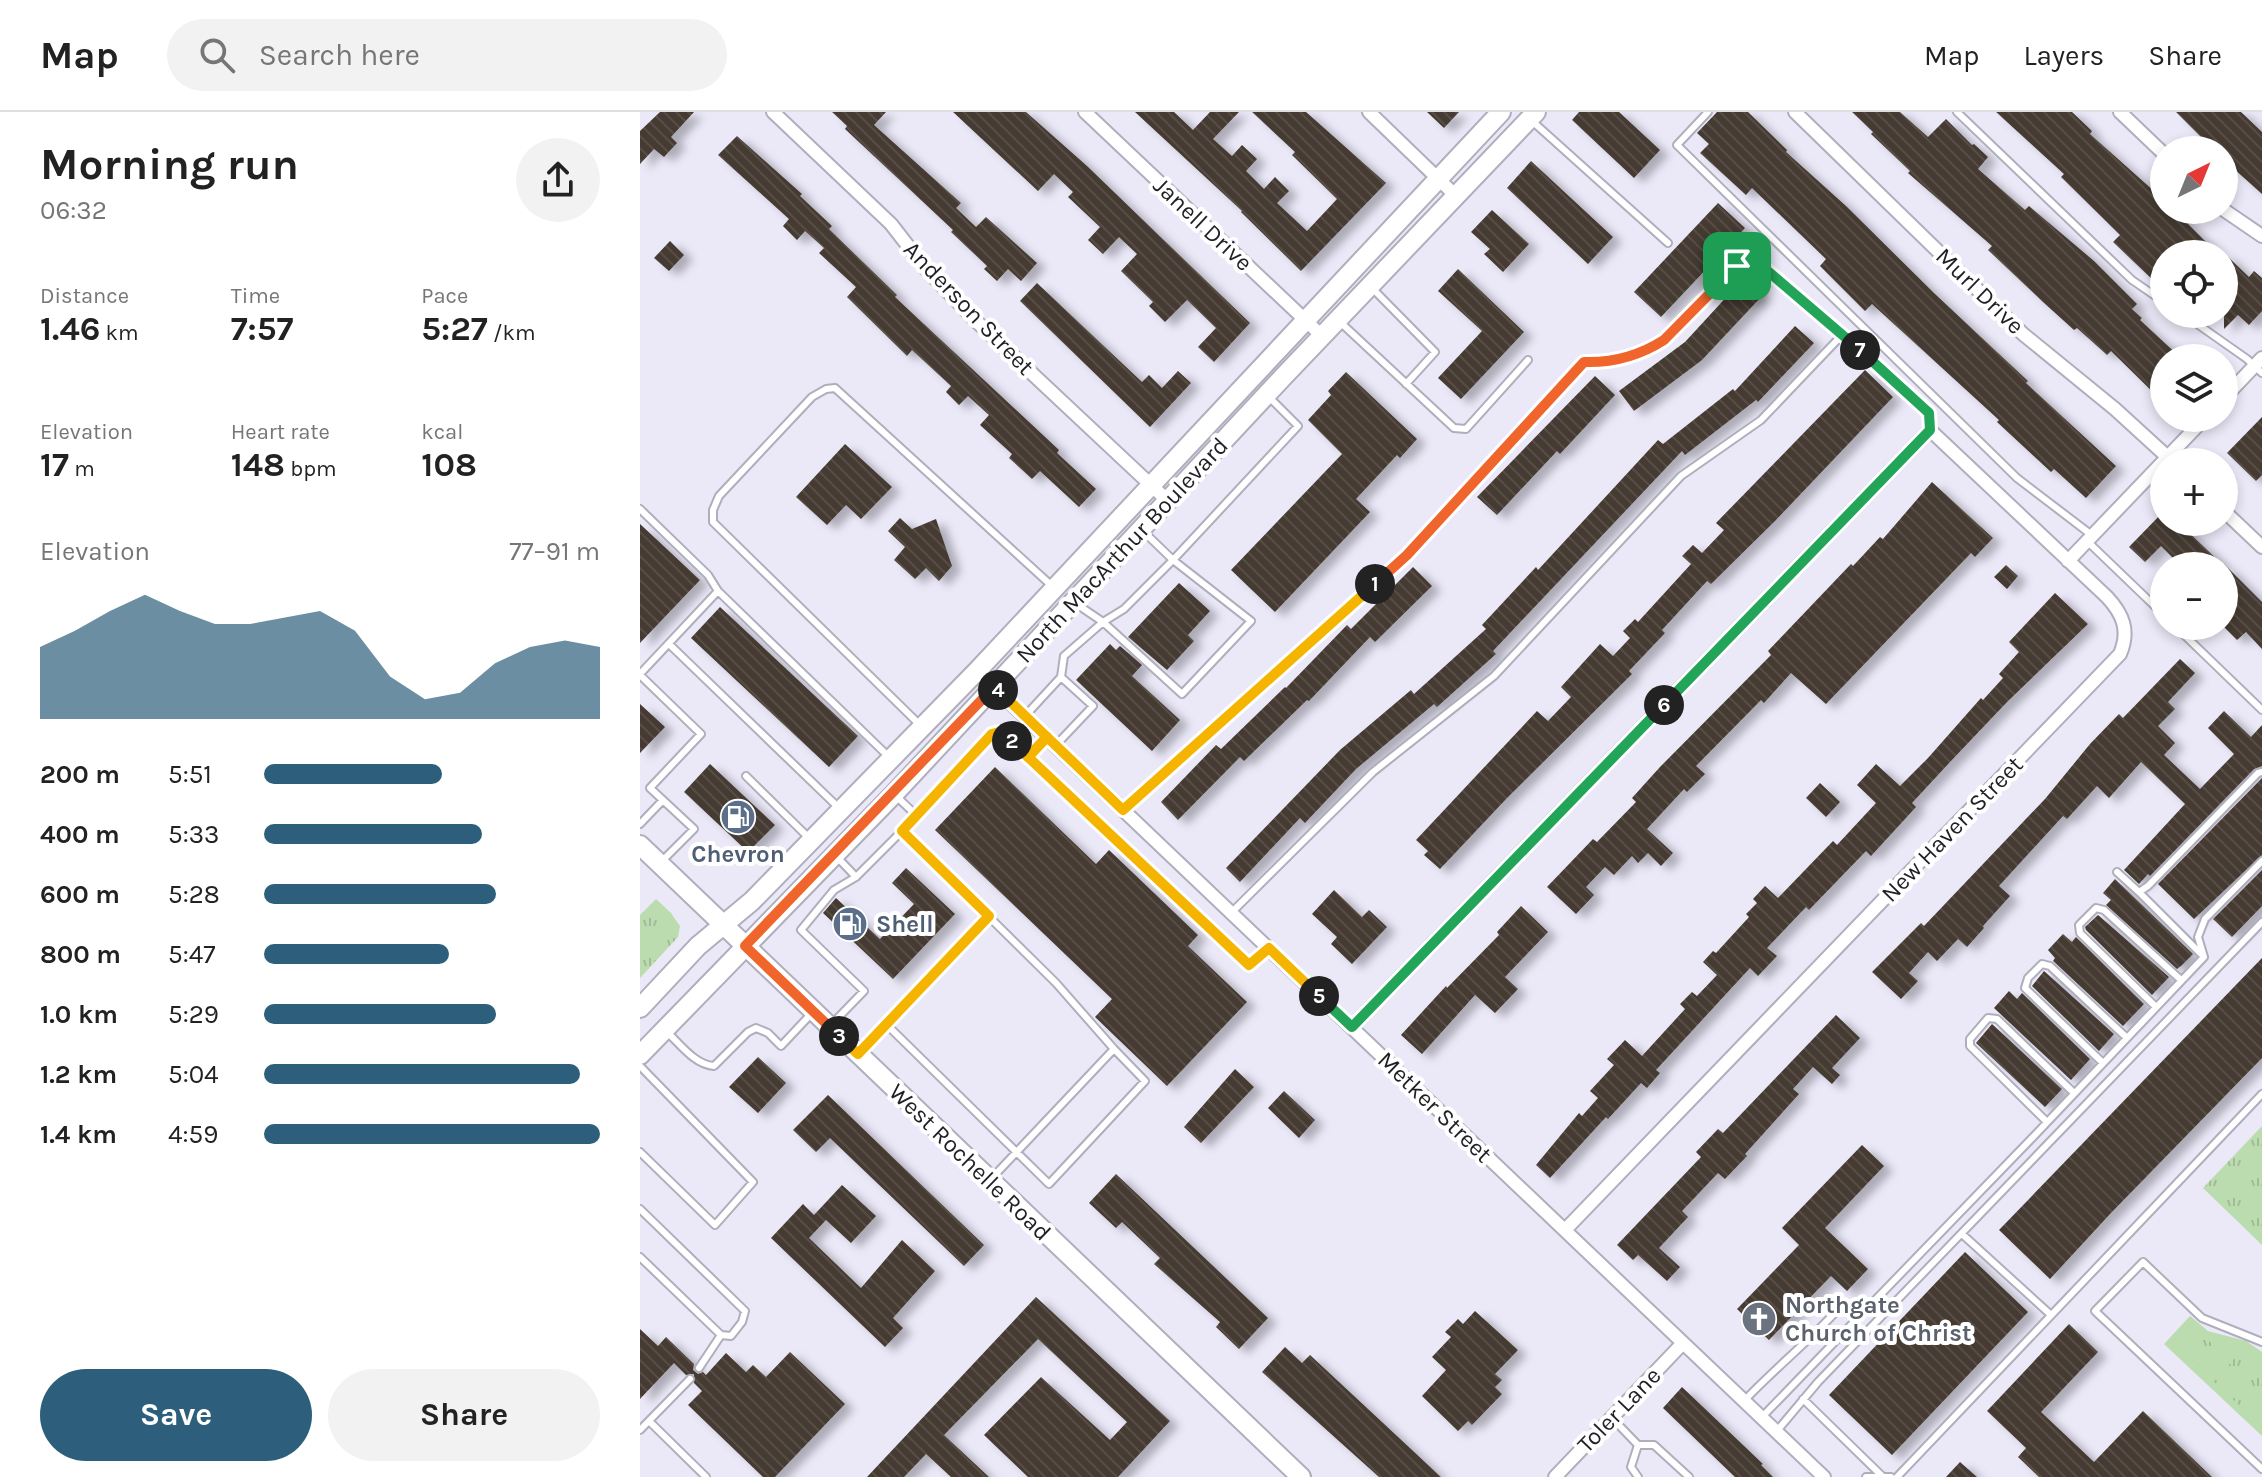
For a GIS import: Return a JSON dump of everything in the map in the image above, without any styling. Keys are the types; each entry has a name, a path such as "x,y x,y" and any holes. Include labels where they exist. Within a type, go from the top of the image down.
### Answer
{"main road":[{"name":"North MacArthur Boulevard","path":"640,1008 698,946 752,901 977,671 1501,112"},
{"name":"North MacArthur Boulevard","path":"640,1055 894,794 1266,395 1533,116"},
{"path":"894,794 893,783 930,733 948,701"},
{"name":"West Rochelle Road","path":"640,845 1301,1477"}],"street":[{"name":"Anderson Street","path":"773,112 891,224 926,269 977,322 1168,501"},
{"name":"Janell Drive","path":"1085,112 1322,336"},
{"path":"1369,112 1456,196"},
{"name":"Murl Drive","path":"1795,112 2023,334 2115,409 2157,448"},
{"path":"2120,112 2150,141"},
{"path":"2238,220 2262,236"},
{"path":"2238,385 2259,366"},
{"path":"1352,1027 1930,430"},
{"name":"New Haven Street","path":"1565,1230 2120,654 2126,636 2125,622 2118,608 1930,430"},
{"path":"2180,448 2193,432"},
{"path":"2068,561 2150,480"},
{"path":"2238,524 2262,547"},
{"name":"Metker Street","path":"977,671 1824,1477"},
{"name":"Toler Lane","path":"1555,1477 1683,1343"}],"lane":[{"path":"1708,112 1677,145 2017,478 2090,538 2150,600"},
{"path":"1957,112 2123,272 2150,292"},
{"path":"1533,116 1668,243"},
{"path":"1123,810 1407,555 1584,362 1624,359 1664,340 1737,266 1750,261 1763,267 1878,364 1929,413 1930,430"},
{"path":"1370,286 1435,352 1406,384"},
{"path":"1338,320 1454,428 1466,429 1528,360"},
{"path":"2203,328 2259,366"},
{"path":"1231,913 1373,772 1494,676 1681,476 1761,420 1842,335"},
{"path":"922,727 713,522 713,510 719,496 812,397 835,388 1055,588"},
{"path":"1025,716 1061,677 1064,656 1103,622 1124,609 1298,426 1266,395"},
{"path":"640,509 708,575 718,591 891,759"},
{"path":"1074,602 1103,622 1182,694 1251,621 1173,560 1142,529"},
{"path":"650,788 701,734 640,674 718,591"},
{"path":"2190,640 2262,710"},
{"path":"669,644 841,810"},
{"path":"1028,757 1093,706 1061,677"},
{"path":"829,1026 864,991 801,930 834,890 856,877 992,734 999,732 1249,965 1269,948"},
{"path":"2139,892 2262,772"},
{"path":"746,776 811,840"},
{"path":"640,788 650,788 694,829 660,864"},
{"path":"894,794 915,814"},
{"path":"640,824 663,800"},
{"path":"886,1024 1049,1184 1145,1081 1056,983 902,831"},
{"path":"834,854 856,877"},
{"path":"2204,957 2198,937 2205,919 2262,861"},
{"path":"2117,872 2204,957"},
{"path":"2156,1007 2080,933 2079,925 2087,916 2096,908 2104,910 2181,980"},
{"path":"858,1054 989,916"},
{"path":"1776,1432 1803,1399 2262,922"},
{"path":"1761,1418 2204,957"},
{"path":"2103,1063 2025,988 2028,978 2042,964 2050,966 2127,1038"},
{"path":"664,1029 696,1059 714,1066 748,1032 756,1028 768,1033 781,1046 813,1011"},
{"path":"2047,1122 1970,1046 1970,1039 1988,1018 1997,1019 2074,1093"},
{"path":"989,1181 1114,1049"},
{"path":"640,1066 753,1182 715,1225 640,1152"},
{"path":"1866,1477 1894,1477 2262,1094"},
{"path":"640,1209 745,1311 742,1322 731,1336 721,1335 640,1257"},
{"path":"1962,1234 2051,1315"},
{"path":"2262,1342 2202,1318 2143,1262 2095,1311 2262,1469"},
{"path":"1744,1401 1776,1367 1815,1336 1844,1303"},
{"path":"699,1368 721,1335"},
{"path":"640,1430 690,1379"},
{"path":"1803,1399 1883,1477"},
{"path":"1612,1418 1638,1445 1654,1445 1689,1477"},
{"path":"649,1421 706,1477"},
{"path":"1638,1445 1631,1467 1638,1477"}],"green space":[{"path":"656,899 680,926 678,937 640,978 640,915"},
{"path":"2262,1126 2262,1245 2203,1188"},
{"path":"2190,1316 2208,1331 2246,1341 2262,1352 2262,1436 2164,1344"},
{"path":"2198,1330 2221,1353 2204,1372 2180,1348"},
{"path":"2240,1353 2262,1375 2262,1385 2241,1407 2213,1381"}],"building":[{"path":"660,112 694,112 671,137 677,143 664,157 654,149 640,164 640,131"},
{"path":"832,112 886,112 874,125 961,203 956,208 976,227 986,217 1037,263 1021,281 1008,269 997,281 984,269 987,266 951,232 953,230 845,129 847,126"},
{"path":"953,112 1026,112 1087,166 1250,323 1214,362 1198,347 1216,328 1187,300 1165,322 1149,306 1153,302 1121,271 1137,254 1119,237 1103,254 1088,240 1100,227 1068,197 1073,192 1054,174 1038,191"},
{"path":"1135,112 1174,112 1193,130 1210,112 1239,112 1213,139 1232,156 1242,145 1257,159 1246,171 1264,189 1275,177 1289,191 1277,203 1307,231 1337,199 1292,155 1295,152 1252,112 1306,112 1386,183 1301,271 1242,211"},
{"path":"1427,112 1459,112 1444,128"},
{"path":"1579,112 1619,112 1660,150 1634,178 1572,120"},
{"path":"1717,112 1748,112 1786,152 2028,381 2026,383 2116,466 2086,498 2054,469 2051,472 1872,304 1865,311 1820,266 1826,259 1752,188 1746,195 1700,153 1709,144 1697,133"},
{"path":"1852,112 1900,112 1928,137 1946,119 1988,157 1978,169 2025,210 2029,206 2094,261 2137,304 2132,309 2166,344 2150,344 2150,389 2111,351 2107,355 2043,302 1988,250 1992,246 1908,173 1910,171 1871,134 1873,132"},
{"path":"1996,112 2072,112 2092,131 2090,134 2150,188 2150,224 2188,224 2204,240 2150,240 2150,277 2113,242 2120,235 2061,177 2064,174"},
{"path":"2176,112 2241,112 2262,132 2262,194 2238,173 2238,136 2200,136"},
{"path":"737,136 802,194 800,196 832,226 829,229 897,295 895,297 1059,450 1057,453 1096,489 1079,507 1040,471 1032,479 1009,458 1012,454 980,425 989,415 968,396 959,405 946,392 951,386 912,350 907,356 847,297 856,287 819,253 824,248 805,231 797,240 783,226 789,219 718,155"},
{"path":"1531,161 1613,237 1588,264 1507,188"},
{"path":"1718,203 1745,228 1661,317 1634,292"},
{"path":"1492,210 1529,244 1503,272 1484,254 1490,249 1471,232"},
{"path":"670,241 684,255 669,271 654,258"},
{"path":"2238,266 2249,277 2254,271 2262,278 2262,311 2249,325 2238,315"},
{"path":"1458,269 1524,332 1461,399 1438,378 1482,331 1438,291"},
{"path":"1743,279 1762,296 1702,360 1634,411 1619,391 1685,342"},
{"path":"1037,283 1142,382 1149,375 1162,388 1178,371 1191,383 1150,427 1020,301"},
{"path":"1795,326 1814,343 1758,402 1756,400 1685,455 1682,451 1493,651 1496,654 1437,707 1434,704 1356,769 1305,823 1300,818 1240,882 1226,868 1340,750 1411,690 1414,694 1486,629 1482,625 1536,567 1538,570 1658,440 1663,444 1733,389 1735,391"},
{"path":"1865,370 1893,397 1775,521 1711,584 1707,581 1662,630 1665,633 1629,671 1632,674 1440,869 1424,855 1428,851 1416,840 1537,711 1548,721 1571,697 1561,687 1600,644 1613,656 1630,638 1623,631 1635,619 1638,622 1691,564 1682,556 1693,545 1702,553 1724,530 1716,523"},
{"path":"1346,372 1417,439 1400,458 1397,455 1356,499 1370,512 1275,612 1231,570 1342,454 1308,420 1331,395 1328,391"},
{"path":"1595,376 1615,395 1497,515 1477,497"},
{"path":"2262,417 2262,475 2256,481 2238,464 2238,448 2232,448"},
{"path":"845,444 892,487 861,519 846,505 827,525 796,497"},
{"path":"1932,482 1993,538 1975,557 1971,553 1826,704 1791,673 1764,703 1761,700 1696,766 1705,774 1687,792 1684,789 1647,829 1673,853 1661,866 1648,853 1638,863 1632,856 1614,875 1605,867 1586,887 1594,895 1576,914 1547,887 1593,839 1597,842 1636,802 1632,798 1660,767 1771,655 1768,651 1851,564 1853,566 1880,537 1883,539"},
{"path":"900,518 912,529 936,519 952,566 939,581 926,568 915,579 894,560 905,547 888,531"},
{"path":"640,524 700,580 640,643"},
{"path":"2150,525 2150,536 2193,536 2209,552 2167,552 2161,546 2150,552 2145,562 2129,547"},
{"path":"2006,565 2018,576 2007,589 1994,577"},
{"path":"1413,567 1432,586 1375,642 1370,637 1309,701 1244,761 1240,757 1178,820 1161,802 1216,745 1221,749 1347,625 1351,629"},
{"path":"2238,578 2262,602 2262,649 2246,632 2238,639"},
{"path":"1179,583 1210,611 1188,635 1194,641 1167,670 1128,637"},
{"path":"2055,593 2088,624 1950,762 1912,803 1916,807 1871,856 1866,851 1767,948 1777,956 1758,976 1750,968 1656,1070 1660,1073 1647,1088 1641,1083 1550,1178 1536,1165 1579,1113 1582,1116 1598,1098 1590,1091 1614,1065 1607,1059 1625,1040 1642,1056 1685,1009 1680,1004 1692,992 1697,996 1717,975 1703,962 1713,951 1716,953 1749,917 1746,914 1757,903 1753,899 1765,886 1778,898 1833,841 1837,845 1876,803 1857,785 1876,764 1900,786 1928,758 2003,678 1999,674 2019,652 2009,642"},
{"path":"720,607 858,736 829,767 691,638"},
{"path":"1110,644 1116,650 1120,646 1142,665 1132,676 1180,720 1152,751 1076,680"},
{"path":"2180,659 2195,673 2168,702 2175,709 2158,726 2175,743 2164,755 2200,789 2234,754 2208,728 2224,711 2251,737 2262,725 2262,766 2254,769 2139,884 2124,870 2185,804 2141,762 2109,798 2097,786 2067,819 2063,816 1999,886 2010,896 1967,947 1958,939 1937,961 1928,952 1909,973 1918,981 1901,999 1872,972 1921,923 1924,926 2045,799 2119,714 2123,718"},
{"path":"640,704 665,727 640,753"},
{"name":"Chevron","path":"710,764 775,825 748,852 684,792"},
{"path":"995,767 1096,864 1109,850 1198,935 1188,946 1247,1002 1167,1086 1095,1017 1112,999 935,830"},
{"path":"2262,778 2262,855 2194,919 2158,884"},
{"path":"1820,783 1840,802 1826,817 1806,798"},
{"path":"906,868 955,914 893,979 823,913 836,898 880,939 914,904 892,883"},
{"path":"2262,870 2262,906 2232,937 2213,919"},
{"path":"2115,879 2193,954 2177,969 2106,905 2111,900 2103,893"},
{"path":"1334,890 1362,917 1369,910 1387,927 1352,964 1331,944 1337,937 1312,914"},
{"path":"1521,906 1548,932 1505,977 1518,989 1495,1013 1475,995 1422,1054 1401,1035 1499,935 1497,932"},
{"path":"2098,915 2169,977 2152,995 2086,930 2085,927"},
{"path":"2063,934 2072,942 2076,937 2144,1004 2123,1026 2053,961 2055,958 2048,950"},
{"path":"2262,958 2262,1058 2050,1279 1999,1230"},
{"path":"2044,971 2114,1034 2099,1051 2032,986"},
{"path":"2009,991 2017,999 2022,993 2090,1059 2071,1080 1994,1008"},
{"path":"1836,1015 1860,1038 1832,1068 1840,1075 1832,1084 1813,1067 1793,1089 1799,1094 1745,1154 1747,1156 1725,1179 1718,1173 1682,1211 1688,1217 1659,1248 1680,1267 1667,1281 1638,1255 1633,1260 1617,1245 1701,1157 1696,1152 1718,1129 1723,1133"},
{"path":"1992,1024 2062,1089 2045,1107 1976,1043"},
{"path":"758,1057 786,1083 758,1113 729,1087"},
{"path":"1235,1069 1254,1087 1201,1143 1184,1127"},
{"path":"1284,1091 1315,1120 1299,1138 1268,1108"},
{"path":"828,1095 984,1245 964,1266 830,1138 816,1152 793,1130"},
{"name":"Northgate Church of Christ","path":"1862,1145 1884,1166 1825,1228 1868,1269 1847,1291 1831,1276 1769,1340 1737,1309 1799,1245 1782,1228"},
{"path":"1116,1174 1268,1318 1239,1349 1216,1327 1220,1322 1154,1264 1160,1258 1122,1222 1116,1228 1089,1203"},
{"path":"842,1185 876,1216 851,1243 826,1220 809,1238 861,1288 902,1240 935,1271 893,1318 903,1328 885,1347 771,1238 803,1204 814,1215"},
{"path":"1965,1252 2028,1312 1892,1455 1829,1395"},
{"path":"1036,1297 1170,1421 1118,1477 1028,1477 984,1435 1041,1377 1110,1440 1127,1422 1038,1339 944,1435 989,1477 951,1477 926,1454 904,1477 867,1477"},
{"path":"1475,1311 1518,1350 1495,1374 1502,1380 1495,1387 1502,1394 1472,1425 1468,1421 1458,1431 1422,1396 1446,1370 1432,1357 1451,1337 1445,1332 1458,1319 1463,1324"},
{"path":"2069,1324 2098,1352 2041,1412 2094,1462 2143,1411 2212,1477 2039,1477 2018,1457 2026,1448 1987,1411"},
{"path":"640,1329 658,1346 666,1337 694,1364 693,1370 698,1374 703,1372 706,1375 726,1353 746,1372 753,1365 766,1377 790,1352 845,1404 775,1477 763,1477 688,1405 702,1391 694,1383 694,1374 686,1375 674,1363 640,1399"},
{"path":"1285,1347 1302,1363 1310,1355 1441,1477 1379,1477 1262,1372"},
{"path":"1682,1387 1773,1477 1735,1477 1663,1408"},
{"path":"1960,1462 1977,1477 1946,1477"}],"place":[{"name":"Chevron","path":"738,817"},
{"name":"Shell","path":"850,924"},
{"name":"Northgate Church of Christ","path":"1759,1319"}],"route":[{"path":"1737,266 1664,340 1624,359 1584,362 1407,555 1123,810 1047,737 1028,757 999,732 992,734 902,831 989,916 858,1054 745,946 994,687 1047,737 1038,747 1028,757 1249,965 1269,948 1352,1027 1930,430 1929,413 1878,364 1763,267 1750,261 1737,266"}]}
